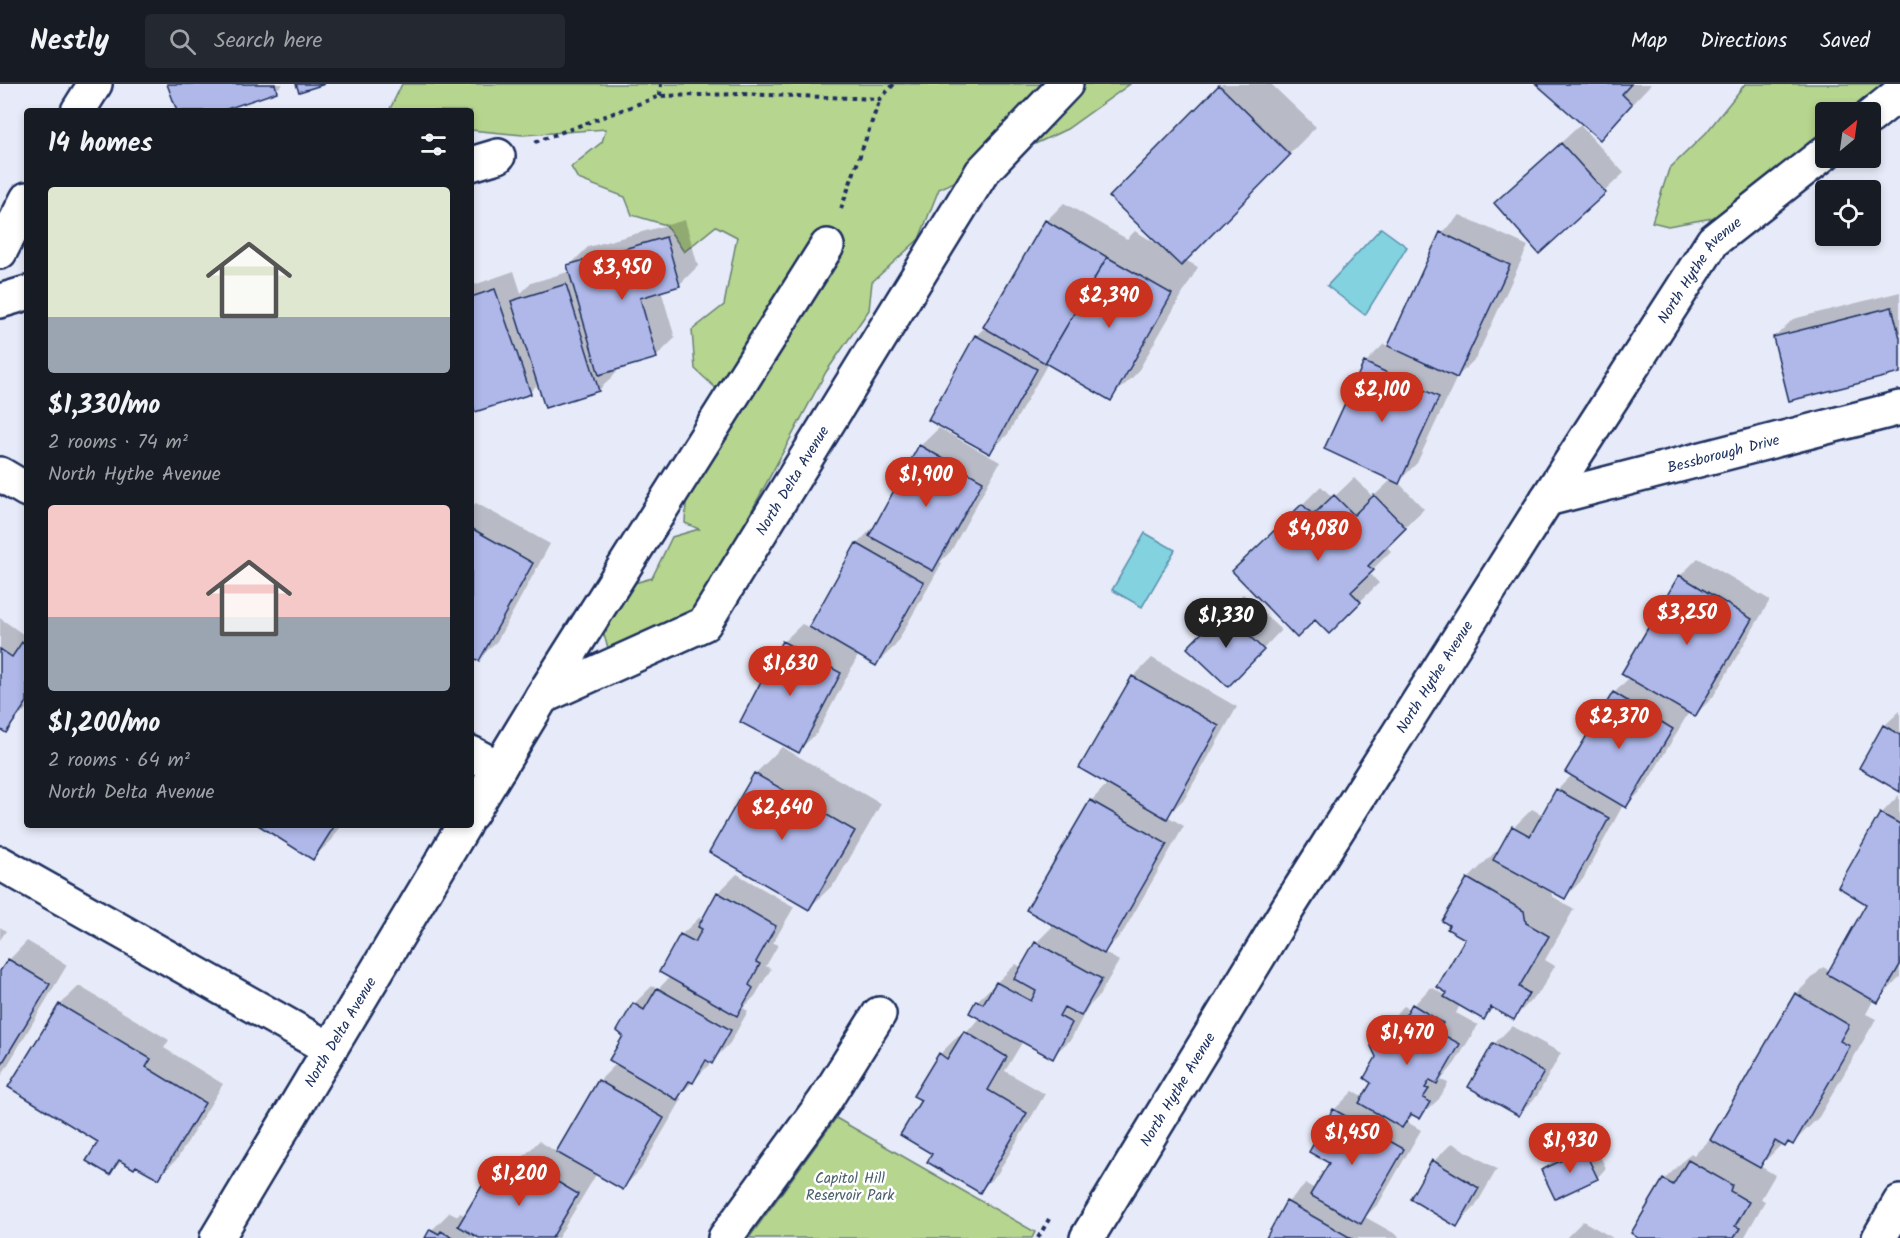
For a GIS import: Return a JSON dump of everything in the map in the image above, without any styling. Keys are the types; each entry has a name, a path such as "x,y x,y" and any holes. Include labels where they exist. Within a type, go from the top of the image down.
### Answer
{"street":[{"path":"80,108 95,84"},
{"name":"North Delta Avenue","path":"542,697 704,624 982,172 1066,84"},
{"path":"1881,108 1900,93"},
{"name":"North Hythe Avenue","path":"1087,1238 1288,908 1713,241 1815,161"},
{"path":"0,252 24,205"},
{"path":"474,803 485,761 542,697 827,246"},
{"path":"0,301 24,294"},
{"name":"Bessborough Drive","path":"1547,499 1900,408"},
{"path":"0,474 24,488"},
{"name":"North Delta Avenue","path":"217,1238 462,828"},
{"path":"0,863 330,1049"},
{"path":"725,1238 824,1102 879,1014"},
{"path":"1879,1238 1900,1202"}],"path":[{"path":"660,96 661,84"},
{"path":"827,246 880,99 894,84"},
{"path":"484,160 660,96 740,94 880,99"}],"green space":[{"path":"402,84 1130,84 1067,129 939,189 919,239 872,282 869,310 826,372 723,564 700,614 610,654 604,635 631,584 652,578 672,537 699,529 685,523 689,440 720,392 695,369 692,330 724,305 737,237 716,226 684,252 666,225 632,215 625,197 578,179 571,167 602,142 606,129 523,135 474,130 474,108 390,108"},
{"path":"1745,84 1892,84 1861,102 1815,102 1815,142 1729,215 1668,226 1652,222 1669,169 1706,133"},
{"name":"Capitol Hill Reservoir Park","path":"836,1118 1035,1232 1032,1238 749,1238"}],"water":[{"path":"1381,228 1407,247 1365,315 1327,286"},
{"path":"1145,533 1175,550 1142,607 1112,590"}],"building":[{"path":"167,84 275,84 277,92 230,108 176,108"},
{"path":"296,84 325,84 299,92"},
{"path":"1536,84 1631,84 1622,94 1632,104 1600,140"},
{"path":"1219,85 1290,155 1181,266 1109,197"},
{"path":"1561,143 1606,193 1539,254 1494,203"},
{"path":"1045,220 1107,257 1045,363 983,327"},
{"path":"1440,232 1510,265 1457,378 1388,346"},
{"path":"666,237 680,286 640,298 657,358 599,375 567,265"},
{"path":"1107,257 1172,294 1111,401 1045,363"},
{"path":"566,284 599,391 545,408 511,301"},
{"path":"495,289 531,394 475,412 474,409 474,296"},
{"path":"1892,307 1900,338 1900,373 1789,401 1773,337"},
{"path":"975,335 1037,369 990,454 928,420"},
{"path":"1364,362 1439,397 1399,484 1324,449"},
{"path":"919,445 983,481 933,571 869,536"},
{"path":"1334,495 1354,515 1374,495 1406,528 1368,566 1374,570 1351,592 1361,602 1329,634 1315,620 1297,638 1232,571 1302,504 1313,515"},
{"path":"474,530 533,563 479,661 474,658"},
{"path":"856,543 924,582 876,666 809,627"},
{"path":"1679,575 1752,619 1695,717 1621,674"},
{"path":"1223,611 1264,650 1228,687 1187,648"},
{"path":"782,641 841,673 799,753 740,722"},
{"path":"22,642 24,644 24,706 6,733 0,729 0,649 12,657"},
{"path":"1132,676 1219,726 1167,819 1079,768"},
{"path":"1613,692 1673,729 1626,808 1565,772"},
{"path":"1883,725 1900,735 1900,792 1859,768"},
{"path":"754,773 855,831 809,910 709,852"},
{"path":"1556,789 1609,818 1565,899 1493,860 1512,826 1530,836"},
{"path":"1090,800 1167,844 1104,954 1026,910"},
{"path":"1880,813 1900,824 1900,965 1878,1003 1827,974 1866,904 1838,887"},
{"path":"263,828 333,828 313,860"},
{"path":"1467,878 1524,911 1526,923 1549,936 1519,987 1529,993 1514,1020 1491,1007 1484,1020 1444,997 1447,993 1437,987 1465,939 1447,929 1449,925 1442,921"},
{"path":"717,892 776,926 756,962 760,964 749,985 753,988 737,1016 659,972 680,934 695,942 702,929 698,927"},
{"path":"1035,942 1102,979 1081,1016 1064,1007 1059,1016 1072,1023 1053,1059 969,1013 976,1000 983,1004 996,982 1031,1001 1036,991 1014,979"},
{"path":"8,959 50,984 0,1067 0,971"},
{"path":"657,988 731,1030 712,1064 706,1060 693,1083 689,1081 677,1100 609,1060 623,1036 617,1031 633,1003 644,1010"},
{"path":"1795,993 1849,1025 1840,1041 1850,1046 1793,1145 1788,1142 1785,1147 1775,1141 1760,1168 1710,1140"},
{"path":"59,1004 151,1059 146,1067 205,1103 159,1179 136,1166 134,1169 119,1160 110,1175 86,1161 98,1142 8,1087"},
{"path":"1412,1004 1443,1023 1438,1032 1460,1044 1437,1084 1430,1080 1425,1088 1429,1089 1423,1098 1430,1102 1420,1119 1411,1114 1402,1128 1359,1103 1371,1083 1364,1078 1376,1057 1371,1046 1384,1024 1397,1030"},
{"path":"964,1031 1007,1057 988,1090 1027,1113 980,1193 927,1162 932,1154 900,1135 921,1100 913,1096 939,1053 947,1059"},
{"path":"1493,1043 1544,1072 1519,1116 1468,1087"},
{"path":"598,1080 664,1118 623,1190 556,1152"},
{"path":"1333,1109 1404,1149 1361,1224 1310,1195 1329,1163 1309,1152"},
{"path":"1584,1150 1598,1179 1555,1199 1541,1170"},
{"path":"519,1159 578,1194 552,1238 479,1238 458,1226 486,1179 501,1189"},
{"path":"1432,1160 1479,1188 1457,1227 1410,1199"},
{"path":"1688,1160 1732,1185 1730,1191 1749,1202 1735,1226 1740,1228 1734,1238 1638,1238 1631,1233 1663,1179 1673,1185"},
{"path":"1286,1201 1351,1238 1266,1238"},
{"path":"430,1229 439,1234 441,1231 453,1238 425,1238"}]}
